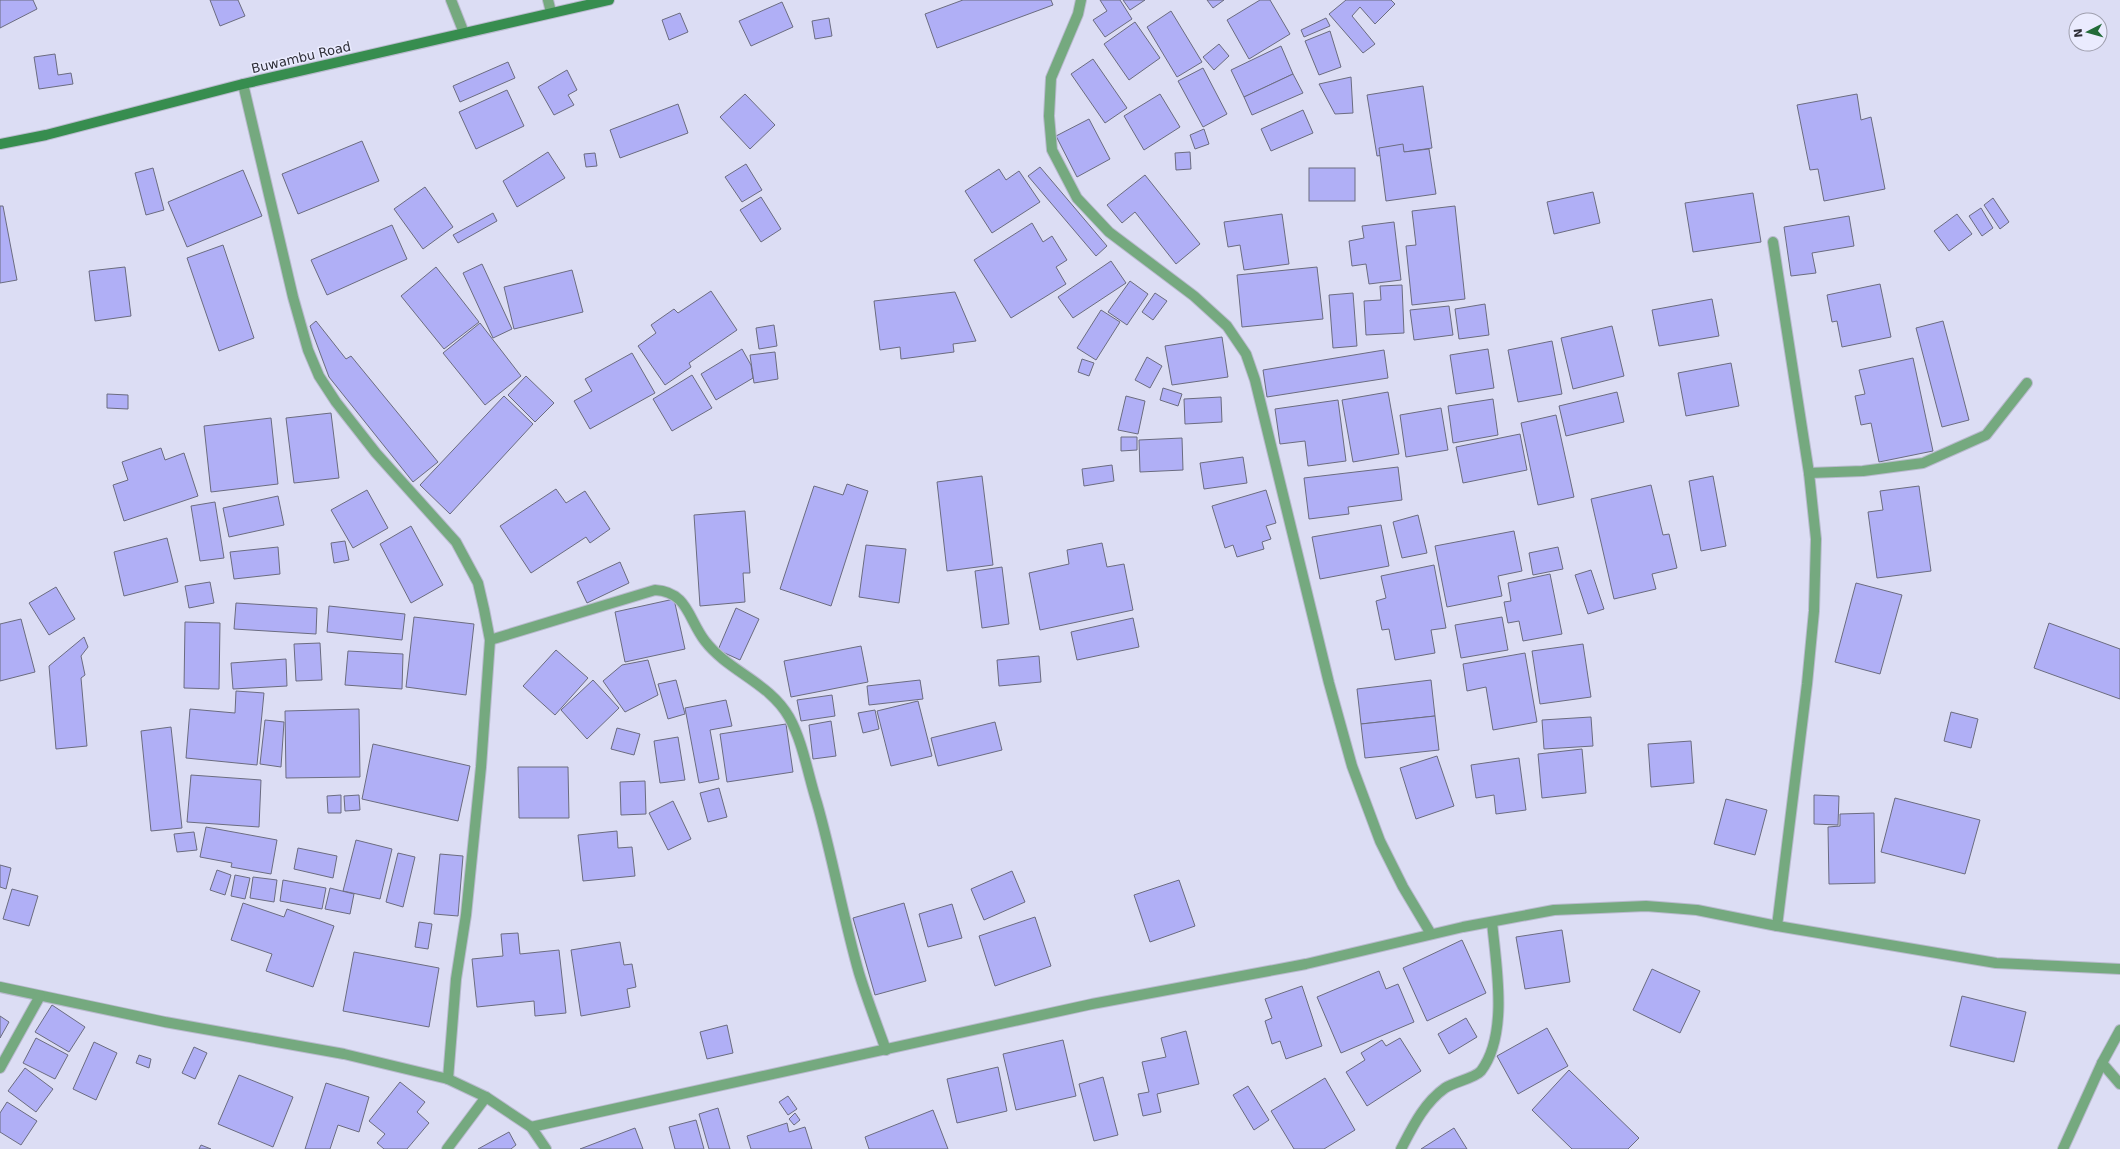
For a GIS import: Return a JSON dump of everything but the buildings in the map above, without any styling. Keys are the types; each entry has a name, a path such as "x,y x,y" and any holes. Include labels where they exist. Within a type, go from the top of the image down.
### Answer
{"street":[{"path":"451,0 464,33"},
{"path":"548,0 550,12"},
{"name":"Buwambu Road","path":"0,144 46,134 243,84 550,12 609,0"},
{"path":"1081,0 1078,14 1051,78 1049,116 1052,150 1077,198 1109,232 1194,296 1227,326 1246,354 1257,388 1327,676 1352,766 1380,841 1403,887 1431,934"},
{"path":"243,84 293,297 308,350 319,376 336,402 376,453 456,542 478,584 490,640 481,768 466,916 456,979 448,1079"},
{"path":"1773,242 1809,474 1816,539 1814,611 1806,692 1777,926"},
{"path":"1809,474 1863,471 1923,463 1986,435 2027,383"},
{"path":"490,640 656,590 667,590 680,599 704,640 720,658 772,695 789,717 798,740 824,830 859,973 886,1050"},
{"path":"531,1127 1092,1004 1306,964 1431,934 1554,910 1646,906 1697,910 1777,926 1996,963 2120,969"},
{"path":"1401,1149 1424,1107 1446,1088 1480,1072 1495,1042 1498,1000 1492,922"},
{"path":"0,987 165,1022 344,1054 448,1079 486,1097 531,1127 546,1149"},
{"path":"0,1068 40,996"},
{"path":"2063,1149 2102,1063 2120,1030"},
{"path":"2102,1063 2120,1084"},
{"path":"447,1149 486,1097"}]}
